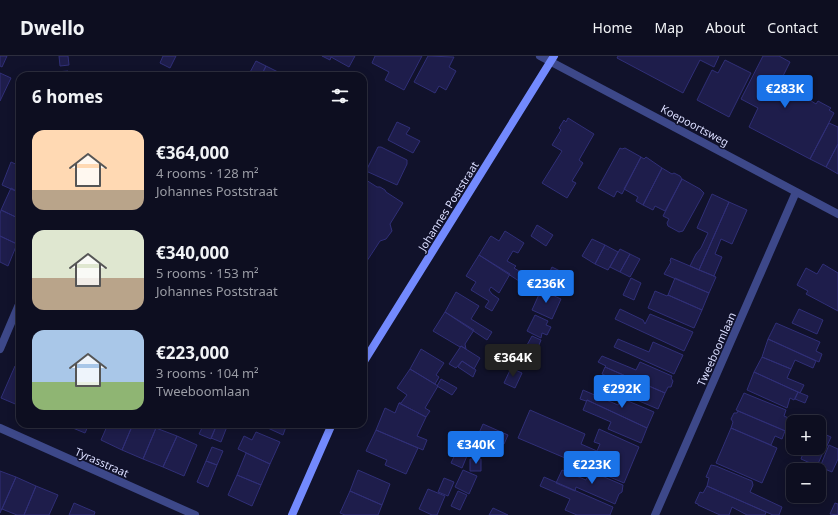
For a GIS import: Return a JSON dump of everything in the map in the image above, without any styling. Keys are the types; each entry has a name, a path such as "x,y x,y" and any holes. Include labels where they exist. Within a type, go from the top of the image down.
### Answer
{"street":[{"name":"Koepoortsweg","path":"540,56 553,59 838,214"},
{"name":"Johannes Poststraat","path":"367,357 553,59"},
{"name":"Tweeboomlaan","path":"655,515 796,192"},
{"path":"0,349 16,311"},
{"name":"Tyrasstraat","path":"0,428 195,515"},
{"path":"292,515 330,428"}],"building":[{"path":"0,56 7,56 2,67 0,66"},
{"path":"59,56 68,56 69,65 60,66"},
{"path":"163,56 176,56 170,68 160,63"},
{"path":"322,56 355,56 349,67 331,57 330,60"},
{"path":"375,56 422,56 404,90 385,80 389,72 372,63"},
{"path":"428,56 454,57 449,67 456,71 446,90 439,86 435,93 414,82"},
{"path":"618,56 719,56 714,67 700,60 683,93 617,58"},
{"path":"763,56 779,56 790,62 779,84 792,91 794,88 806,95 805,97 816,104 818,101 831,108 829,110 834,113 810,159 749,127 758,108 741,99"},
{"path":"725,60 751,73 729,117 697,100 712,70 718,73"},
{"path":"256,61 266,66 263,72 250,72"},
{"path":"266,66 276,71 276,72 263,72"},
{"path":"0,73 11,78 0,101"},
{"path":"568,118 594,134 579,160 583,163 572,181 576,183 567,198 542,183 562,151 552,145 561,130 559,128 564,120 566,122"},
{"path":"397,122 410,128 406,134 420,141 413,153 388,140"},
{"path":"829,123 838,127 838,144 826,167 810,159"},
{"path":"838,144 838,174 826,167"},
{"path":"378,147 381,147 407,160 407,164 397,185 367,171"},
{"path":"620,148 625,148 641,157 622,194 617,191 614,197 598,188"},
{"path":"641,157 644,159 646,157 662,168 643,205 636,201 638,197 624,189"},
{"path":"11,162 16,164 16,191 2,185"},
{"path":"662,168 672,174 674,173 680,176 682,179 665,211 655,206 653,210 643,205"},
{"path":"682,179 700,189 704,193 683,231 679,232 668,226 667,223 669,219 663,216"},
{"path":"367,181 385,190 403,203 390,224 392,231 386,239 380,241 367,261"},
{"path":"11,188 16,191 16,217 1,210"},
{"path":"712,194 729,202 699,270 690,266 708,233 697,228"},
{"path":"729,202 747,210 732,244 721,239 715,254 722,257 714,276 699,270"},
{"path":"1,210 16,217 16,244 0,236"},
{"path":"537,225 553,235 546,246 531,236"},
{"path":"505,231 524,243 518,253 513,251 507,261 516,266 514,268 527,276 522,283 479,255 491,236 499,241"},
{"path":"0,236 16,244 16,246 8,266 0,262"},
{"path":"592,239 605,245 595,264 582,256"},
{"path":"605,245 618,252 608,270 595,264"},
{"path":"620,249 630,254 620,272 610,267"},
{"path":"630,254 640,259 630,277 620,272"},
{"path":"479,255 510,274 499,293 491,287 489,290 499,299 492,311 485,307 489,301 471,290 476,282 466,276"},
{"path":"671,258 716,277 709,293 664,274 671,262"},
{"path":"823,264 838,273 838,311 806,294 808,291 797,285 806,268 817,274"},
{"path":"552,267 564,273 556,290 544,284"},
{"path":"631,278 641,283 634,300 623,295"},
{"path":"675,278 709,293 702,310 668,295"},
{"path":"541,290 561,299 552,319 532,310"},
{"path":"655,291 702,310 694,328 648,308"},
{"path":"456,292 479,306 471,319 492,332 487,340 445,312"},
{"path":"620,309 643,320 645,324 650,314 693,332 684,351 615,319"},
{"path":"799,309 823,320 817,334 792,323"},
{"path":"445,312 474,330 465,344 466,349 433,331"},
{"path":"535,315 548,321 546,325 551,327 547,335 542,333 541,338 527,331"},
{"path":"776,323 820,342 816,351 822,354 819,362 768,339"},
{"path":"532,336 541,340 537,350 527,345"},
{"path":"618,339 649,352 653,342 683,355 674,374 614,347"},
{"path":"768,339 816,361 813,368 795,360 791,369 762,357"},
{"path":"461,346 480,358 474,369 462,361 456,368 449,364"},
{"path":"421,349 444,363 436,375 439,377 435,384 410,369"},
{"path":"521,354 534,360 530,368 517,363"},
{"path":"602,356 636,370 640,362 672,376 671,378 673,381 671,387 668,387 665,393 605,367 606,366 598,362"},
{"path":"762,357 791,369 787,378 804,385 800,393 754,372"},
{"path":"462,361 476,370 473,377 458,367"},
{"path":"15,366 16,366 16,404 1,398"},
{"path":"605,367 665,393 658,409 625,395 629,386 602,374"},
{"path":"511,368 522,373 515,388 504,383"},
{"path":"410,369 438,386 425,408 430,411 426,417 399,403 401,403 407,395 397,388"},
{"path":"754,372 798,392 794,400 790,398 787,408 747,390"},
{"path":"441,379 457,388 452,395 437,386"},
{"path":"583,390 618,405 621,398 654,412 647,428 587,400 580,399"},
{"path":"798,392 808,396 805,403 795,399"},
{"path":"744,393 786,410 784,416 786,417 786,431 736,410"},
{"path":"587,400 647,428 641,443 608,429 611,422 583,410"},
{"path":"399,403 426,417 417,436 427,440 423,450 376,430 385,408 395,413"},
{"path":"530,410 585,434 581,444 597,451 600,444 594,442 599,429 639,447 624,483 518,438"},
{"path":"738,411 785,431 782,439 775,436 771,445 731,428 733,422 731,419 734,413 737,413"},
{"path":"483,424 508,435 504,444 479,433"},
{"path":"73,428 87,428 85,433"},
{"path":"106,428 131,428 122,450 101,440"},
{"path":"131,428 156,428 143,459 122,450"},
{"path":"156,428 177,436 163,467 143,459"},
{"path":"202,428 215,428 211,439 199,434"},
{"path":"215,428 226,428 221,442 211,438"},
{"path":"268,428 286,428 283,435"},
{"path":"731,428 777,448 762,483 716,463"},
{"path":"376,430 418,448 406,474 385,465 387,460 366,451"},
{"path":"256,432 280,442 270,464 238,449 244,436 252,440"},
{"path":"826,435 831,437 826,448"},
{"path":"177,436 197,445 184,476 163,467"},
{"path":"829,445 838,449 838,459 832,472 826,470 826,463 822,463"},
{"path":"459,446 469,451 462,468 451,463"},
{"path":"212,447 223,451 217,465 206,461"},
{"path":"246,453 270,464 261,485 237,475"},
{"path":"802,455 822,455 818,463 810,463 801,459"},
{"path":"470,459 481,459 481,471 470,471"},
{"path":"206,461 217,465 208,487 197,482"},
{"path":"711,465 752,481 753,485 750,492 782,507 779,515 773,515 707,486 709,478 706,477"},
{"path":"358,470 390,484 382,505 350,491"},
{"path":"463,470 477,476 469,494 455,487"},
{"path":"562,470 586,480 590,471 623,485 622,492 619,494 615,504 576,487 575,491 556,483"},
{"path":"0,471 16,477 0,513"},
{"path":"237,475 261,485 252,506 228,495"},
{"path":"16,477 36,486 24,515 17,515 2,509"},
{"path":"544,477 613,507 610,515 577,515 565,510 570,499 540,486"},
{"path":"444,478 454,482 448,496 438,492"},
{"path":"36,486 58,495 49,515 24,515"},
{"path":"707,486 766,512 765,515 747,515 732,507 729,515 720,515 698,505 695,503 700,492 703,493"},
{"path":"428,489 445,496 437,515 432,515 419,509"},
{"path":"350,491 382,505 378,515 345,515 340,513"},
{"path":"458,491 467,495 460,510 451,506"},
{"path":"74,503 95,512 94,515 69,515"},
{"path":"835,503 838,504 838,515 830,514"},
{"path":"493,508 508,515 489,515"}]}
